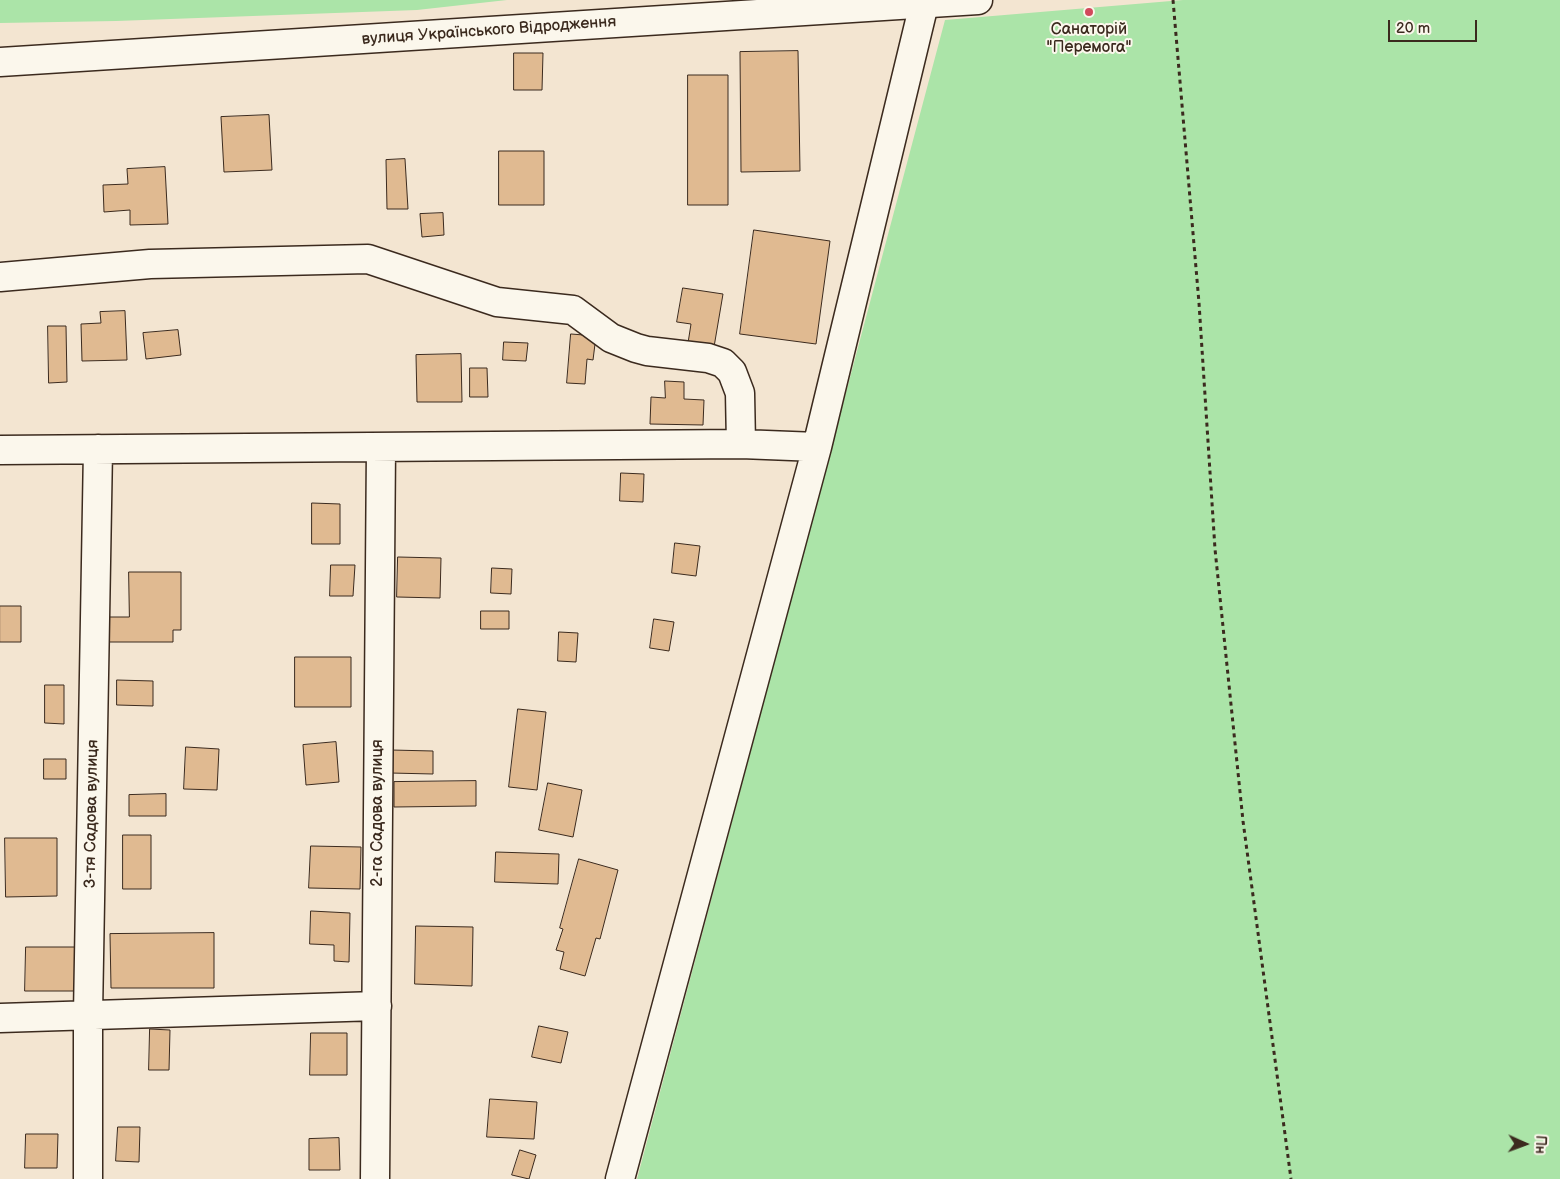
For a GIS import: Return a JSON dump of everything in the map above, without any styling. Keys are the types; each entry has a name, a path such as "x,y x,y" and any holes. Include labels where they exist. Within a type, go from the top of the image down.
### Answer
{"street":[{"name":"вулиця Українського Відродження","path":"0,62 978,0"},
{"path":"620,1179 817,447 924,4"},
{"path":"0,277 150,264 368,260 497,302 573,310 611,338 636,348 708,358 723,363 732,372 740,393 741,444"},
{"path":"0,450 741,444 817,447"},
{"name":"2-га Садова вулиця","path":"375,1179 380,447"},
{"name":"3-тя Садова вулиця","path":"88,1179 88,1014 98,449"},
{"path":"0,1018 377,1006"}],"path":[{"path":"1173,0 1199,303 1215,548 1243,821 1291,1179"}],"green space":[{"path":"0,0 507,0 417,10 116,21 0,23"},
{"path":"1183,0 1560,0 1560,1179 637,1179 945,20"}],"building":[{"path":"798,51 800,171 741,172 740,52"},
{"path":"514,53 543,53 542,90 514,90"},
{"path":"688,75 728,75 728,205 688,205"},
{"path":"269,115 272,170 224,172 221,117"},
{"path":"499,151 544,151 544,205 499,205"},
{"path":"405,159 408,209 387,209 386,160"},
{"path":"165,167 168,224 130,225 130,210 104,212 103,185 128,184 127,169"},
{"path":"443,213 444,235 422,237 420,214"},
{"path":"754,230 830,241 816,344 740,334"},
{"path":"683,288 723,294 714,347 688,343 691,324 677,322"},
{"path":"125,311 127,360 82,361 81,324 101,323 100,312"},
{"path":"48,326 66,326 67,382 49,383"},
{"path":"178,330 181,355 146,359 143,333"},
{"path":"571,334 596,336 593,360 587,359 585,384 567,383"},
{"path":"504,342 528,343 526,361 503,360"},
{"path":"461,354 462,402 417,402 416,355"},
{"path":"470,368 487,368 488,397 470,397"},
{"path":"665,381 684,382 684,399 704,400 703,425 650,424 651,397 665,398"},
{"path":"621,473 644,474 643,502 620,501"},
{"path":"312,503 340,504 340,544 312,544"},
{"path":"675,543 700,546 696,576 672,573"},
{"path":"398,557 441,558 440,598 397,597"},
{"path":"331,565 355,565 353,596 330,596"},
{"path":"492,568 512,569 511,594 491,593"},
{"path":"129,572 181,572 181,630 173,630 173,642 100,642 100,617 129,617"},
{"path":"0,606 21,606 21,642 0,642"},
{"path":"481,611 509,611 509,629 481,629"},
{"path":"654,619 674,622 669,651 650,648"},
{"path":"559,632 578,633 576,662 558,661"},
{"path":"295,657 351,657 351,707 295,707"},
{"path":"117,680 153,681 153,706 117,705"},
{"path":"45,685 64,685 64,724 45,723"},
{"path":"518,709 546,712 537,790 509,787"},
{"path":"336,742 339,782 306,785 303,745"},
{"path":"186,747 219,749 217,790 184,789"},
{"path":"391,750 433,751 433,774 390,773"},
{"path":"44,759 66,759 66,779 44,779"},
{"path":"476,781 476,806 394,807 394,782"},
{"path":"548,783 582,790 573,837 539,830"},
{"path":"166,794 166,816 129,816 129,795"},
{"path":"123,835 151,835 151,889 123,889"},
{"path":"5,838 57,838 57,896 6,897"},
{"path":"311,846 361,847 360,889 309,888"},
{"path":"496,852 559,854 558,884 495,882"},
{"path":"579,859 618,870 600,939 596,938 585,976 560,969 564,952 556,950 563,929 560,928"},
{"path":"311,911 350,913 349,962 334,961 334,945 310,944"},
{"path":"416,926 473,927 472,986 415,984"},
{"path":"214,933 214,988 111,988 110,934"},
{"path":"26,947 76,947 76,991 25,991"},
{"path":"539,1026 568,1032 561,1063 532,1057"},
{"path":"150,1029 170,1030 169,1070 149,1070"},
{"path":"311,1033 347,1033 347,1075 310,1075"},
{"path":"490,1099 537,1102 534,1139 487,1137"},
{"path":"118,1127 140,1127 139,1162 116,1161"},
{"path":"26,1134 58,1134 57,1168 25,1168"},
{"path":"339,1138 340,1170 309,1170 309,1139"},
{"path":"520,1150 536,1155 529,1179 512,1175"}],"place":[{"name":"Санаторій \"Перемога\"","path":"1089,12"}]}
